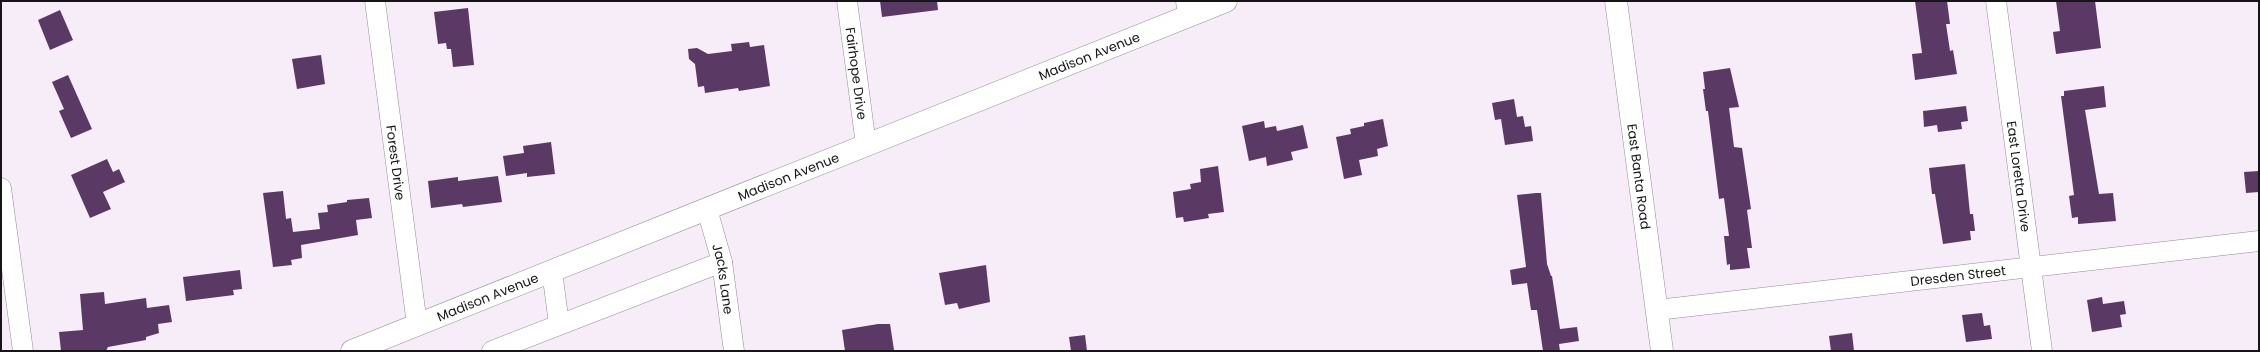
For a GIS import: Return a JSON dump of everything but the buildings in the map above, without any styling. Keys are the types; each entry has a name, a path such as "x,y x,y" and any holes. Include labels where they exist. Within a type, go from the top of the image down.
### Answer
{"main road":[{"name":"Madison Avenue","path":"352,351 866,145 1187,9 1226,1"},
{"name":"East Banta Road","path":"1616,1 1662,351"}],"street":[{"name":"Forest Drive","path":"375,1 417,325"},
{"name":"Fairhope Drive","path":"847,1 866,145"},
{"name":"East Loretta Drive","path":"1996,1 2042,351"},
{"path":"1,188 23,351"},
{"name":"Jacks Lane","path":"707,208 722,262 734,351"},
{"name":"Dresden Street","path":"1657,310 2259,241"},
{"path":"492,351 722,262"},
{"path":"552,271 559,324"}]}
